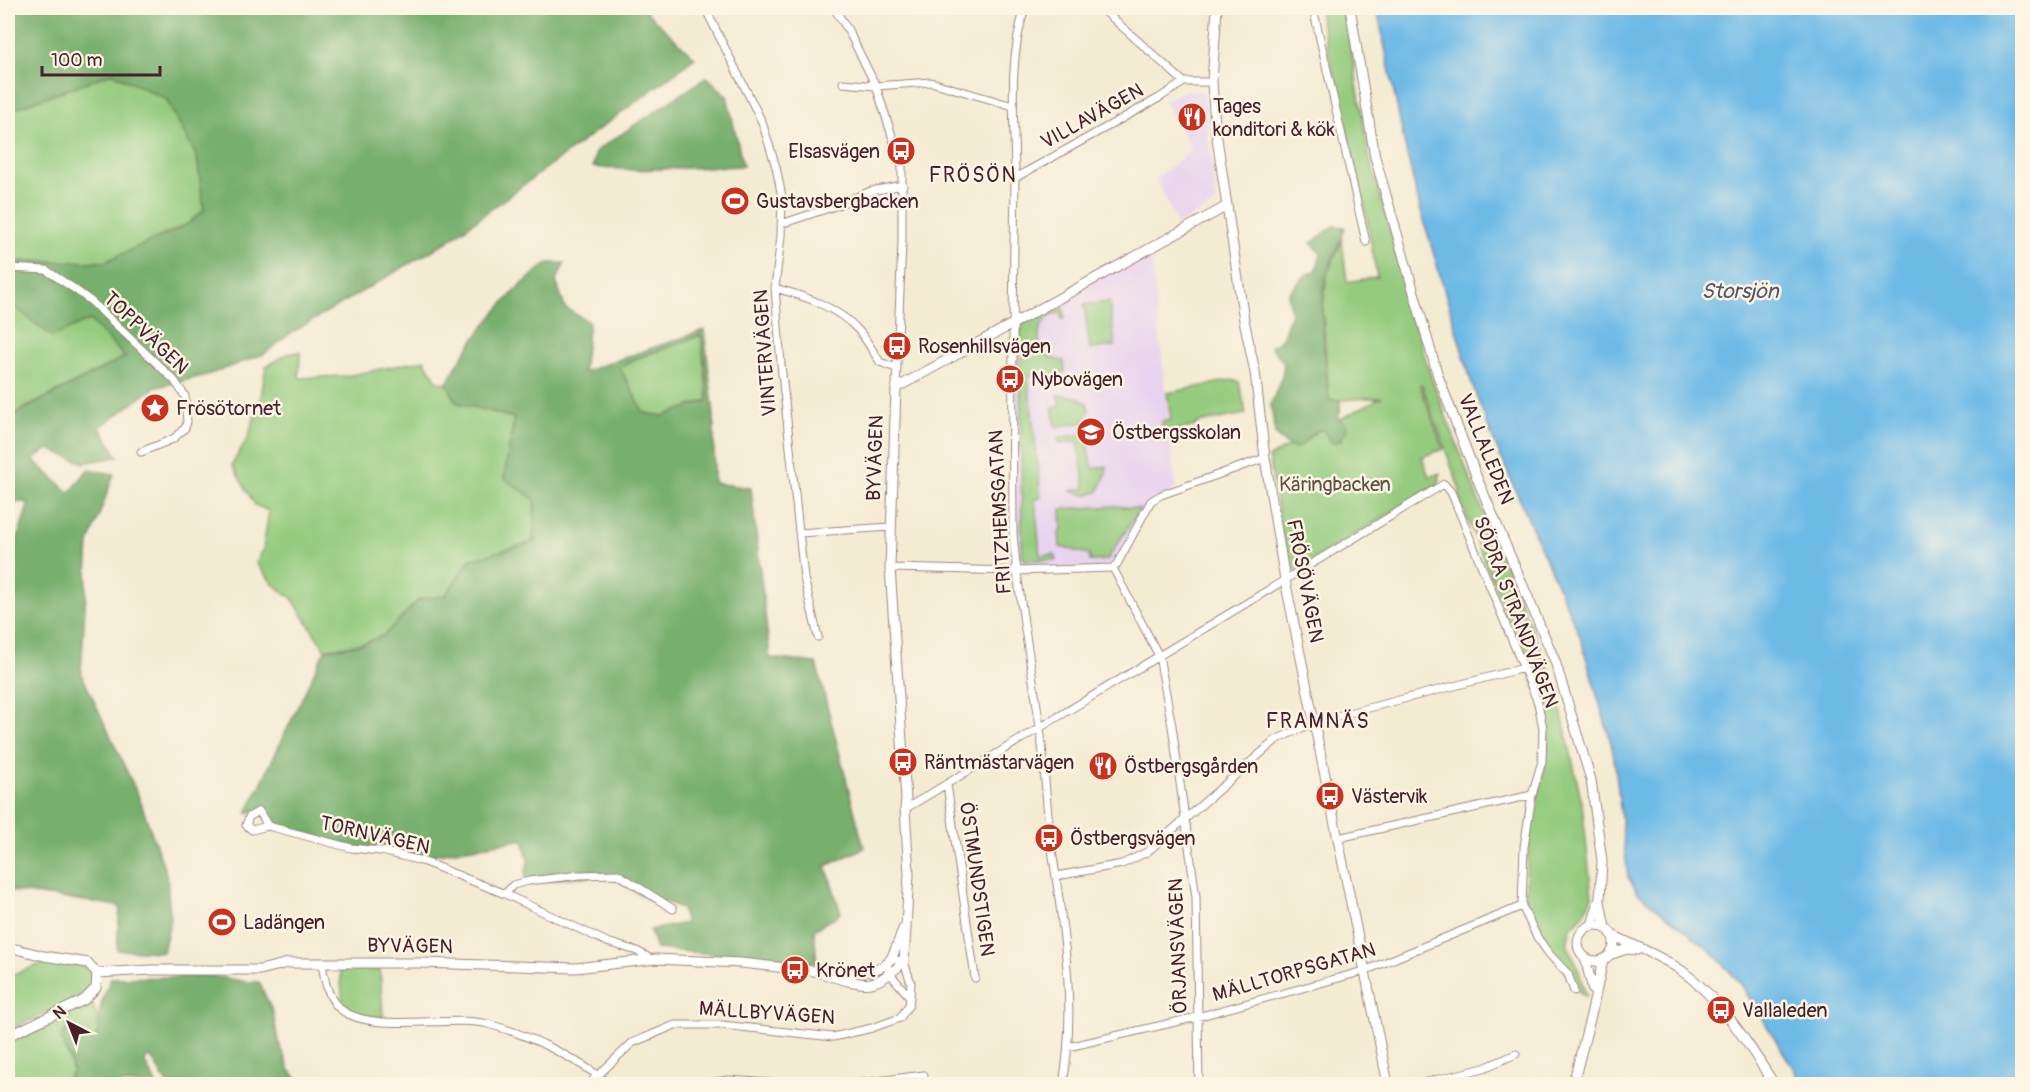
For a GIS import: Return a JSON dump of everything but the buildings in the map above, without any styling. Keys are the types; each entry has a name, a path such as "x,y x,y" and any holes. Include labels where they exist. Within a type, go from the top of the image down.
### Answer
{"street":[{"name":"VINTERVÄGEN","path":"705,8 762,122 770,145 782,197 781,236 775,288 781,364 804,578 818,636"},
{"name":"BYVÄGEN","path":"818,972 871,983 890,974 904,962 909,874 890,568 902,167 876,86 848,30 834,8"},
{"name":"FRITZHEMSGATAN","path":"1025,8 1018,28 1013,106 1015,178 1013,533 1016,571 1040,728 1052,848 1070,988 1068,1047 1063,1084"},
{"path":"1101,8 1184,82 1212,82"},
{"name":"FRÖSÖVÄGEN","path":"1217,8 1212,82 1215,125 1244,320 1255,372 1264,458 1285,580 1388,1084"},
{"path":"1313,8 1366,242"},
{"name":"VALLALEDEN","path":"1350,8 1375,157 1438,376 1477,478 1555,661 1591,780 1602,861 1600,898 1592,925"},
{"path":"843,83 876,86 932,82 1013,106"},
{"name":"VILLAVÄGEN","path":"1015,178 1184,82"},
{"path":"781,224 871,191 903,185"},
{"path":"896,388 1227,206"},
{"name":"TOPPVÄGEN","path":"8,268 46,270 73,288 174,380 185,396 188,422 173,439 141,452"},
{"path":"775,288 804,296 851,322 880,362 896,368"},
{"path":"890,568 1016,571 1113,568 1151,501 1161,495 1264,458"},
{"name":"SÖDRA STRANDVÄGEN","path":"1285,580 1444,484 1451,492 1538,703 1543,728 1542,761 1532,795 1524,847 1522,906 1537,937 1568,974 1574,991"},
{"path":"799,533 891,527"},
{"name":"ÖRJANSVÄGEN","path":"1113,568 1159,656 1172,726 1196,897 1199,1084"},
{"path":"905,809 1285,580"},
{"path":"1057,876 1122,864 1148,852 1276,740 1314,722 1524,668"},
{"name":"ÖSTMUNDSTIGEN","path":"947,784 975,978"},
{"path":"1338,838 1532,795"},
{"name":"TORNVÄGEN","path":"268,826 351,848 416,859 505,894 607,942 637,951 651,959"},
{"path":"505,894 513,885 529,881 580,875 618,874 673,909"},
{"name":"VALLALEDEN","path":"1600,898 1609,931"},
{"name":"MÄLLTORPSGATAN","path":"1068,1047 1197,1017 1364,971 1522,906"},
{"name":"BYVÄGEN","path":"8,948 44,957 88,963 97,973 151,970 260,970 288,963 421,963 575,968 651,959 741,963 818,972 861,973 888,961 905,924"},
{"path":"1594,996 1585,958 1580,952 1578,941 1582,932 1592,925 1609,931 1682,970 1731,1022 1774,1084"},
{"path":"1573,1084 1593,1011 1594,996 1606,957 1614,945 1609,931"},
{"path":"1585,958 1596,961 1627,949 1642,950"},
{"path":"888,961 904,962 911,983 910,997 890,974 888,961"},
{"path":"322,963 329,992 337,1006 355,1017 374,1021 486,1023 528,1038 610,1084"},
{"path":"8,1036 84,1000 96,988 97,973"},
{"name":"MÄLLBYVÄGEN","path":"588,1084 632,1043 675,1025 722,1025 833,1037 872,1028 900,1018 909,1005 910,997"},
{"path":"1419,1084 1484,1068 1516,1054"},
{"path":"855,1084 924,1075"},
{"path":"701,1084 728,1080 786,1084"}],"shaded area":[{"path":"1187,90 1204,91 1216,203 1177,225 1156,178 1192,150 1164,101"},
{"name":"Östbergsskolan","path":"1150,248 1176,490 1151,501 1113,568 1016,571 1013,324"}],"green space":[{"path":"8,8 642,8 695,58 448,241 291,333 264,354 207,375 154,388 100,427 118,457 84,463 48,449 33,460 70,493 88,469 114,474 89,543 81,673 138,795 167,876 170,921 163,952 117,950 120,906 8,889 8,566 29,503 8,501 8,391 11,416 125,357 90,320 52,337 10,303 12,280 8,278 8,261 105,262 186,225 204,210 197,157 166,99 112,73 8,111"},
{"name":"Käringbacken","path":"1318,8 1344,8 1369,155 1418,335 1432,380 1550,674 1561,710 1582,803 1592,897 1583,915 1570,929 1567,947 1576,962 1586,996 1581,994 1545,944 1533,924 1526,905 1526,876 1532,814 1548,748 1546,724 1540,697 1460,501 1460,490 1422,385 1420,385 1443,449 1422,457 1429,477 1440,473 1439,484 1288,575 1269,457 1382,397 1329,401 1323,310 1327,274 1342,241 1347,282 1377,277 1365,208"},
{"path":"112,73 166,99 197,157 204,210 186,225 105,262 8,261 8,111"},
{"path":"707,77 727,96 743,166 633,170 593,167 596,151"},
{"path":"1334,226 1345,227 1324,289 1323,337 1329,400 1340,400 1340,413 1337,418 1346,424 1347,429 1340,441 1332,443 1322,429 1296,448 1284,443 1275,434 1271,404 1282,376 1284,363 1271,346 1278,343 1283,336 1291,313 1288,294 1306,275 1316,271 1321,254 1311,243"},
{"path":"548,263 565,263 556,281 565,308 589,322 583,372 704,330 714,415 714,483 751,488 770,658 816,663 864,848 826,866 841,913 814,930 817,963 656,949 650,930 686,923 681,908 663,901 655,903 610,876 527,883 525,876 528,861 523,839 421,857 352,846 270,823 260,809 247,813 325,650 365,643 384,635 420,599 445,596 470,560 533,542 535,500 504,478 514,418 456,402 447,383 456,366 491,317","holes":["701,335 708,400 663,416 644,413 620,368 632,360"]},
{"path":"8,278 90,320 125,357 10,416"},
{"path":"1062,302 1065,318 1062,319 1061,312 1051,316 1044,322 1039,338 1046,353 1053,359 1064,361 1065,372 1041,377 1040,375 1028,376 1041,498 1035,499 1040,556 1055,554 1056,560 1025,560 1022,554 1020,325"},
{"path":"1109,302 1115,346 1090,349 1084,305"},
{"path":"702,335 708,400 663,416 644,413 620,368 633,360"},
{"path":"300,352 299,378 347,376 424,360 438,382 447,383 456,402 514,418 505,478 535,500 533,542 470,560 445,596 420,599 385,635 365,643 325,650 292,598 274,585 256,563 263,549 269,511 255,505 232,465 248,438 261,397 266,367 287,354"},
{"path":"1232,380 1239,382 1246,414 1197,423 1196,426 1164,433 1162,422 1171,420 1167,393"},
{"path":"1058,395 1077,397 1087,403 1089,411 1083,422 1056,427 1052,408 1061,406"},
{"path":"1087,433 1093,469 1107,466 1098,492 1084,495 1071,491 1085,488 1078,441 1060,444 1058,438"},
{"path":"1116,506 1140,509 1107,560 1090,561 1089,554 1060,547 1061,509"},
{"path":"44,963 70,963 83,967 92,975 92,986 86,993 65,1005 8,1030 8,974 18,973"},
{"path":"340,969 380,970 383,1018 361,1015 343,1006"},
{"path":"207,975 259,982 273,1013 278,1040 289,1069 301,1084 167,1084 151,1057 146,1058 145,1063 156,1084 64,1084 73,1071 69,1055 61,1039 64,1032 68,1029 90,1040 97,1035 101,1004 111,978"},
{"path":"92,1003 99,1022 99,1034 90,1040 68,1030 62,1037 73,1071 64,1084 8,1084 8,1043 52,1025"}],"water":[{"name":"Storsjön","path":"1377,8 2022,8 2022,1084 1803,1084 1741,984 1713,953 1638,893 1628,877 1611,743 1580,636 1495,444 1473,387 1419,204"}],"place":[{"name":"Tages konditori & kök","path":"1192,117"},
{"name":"Elsasvägen","path":"901,151"},
{"name":"Gustavsbergbacken","path":"735,201"},
{"name":"Rosenhillsvägen","path":"897,346"},
{"name":"Nybovägen","path":"1010,379"},
{"name":"Frösötornet","path":"155,408"},
{"name":"Östbergsskolan","path":"1091,432"},
{"name":"Räntmästarvägen","path":"903,762"},
{"name":"Östbergsgården","path":"1103,766"},
{"name":"Västervik","path":"1330,796"},
{"name":"Östbergsvägen","path":"1049,838"},
{"name":"Ladängen","path":"222,922"},
{"name":"Krönet","path":"795,970"},
{"name":"Vallaleden","path":"1721,1010"}],"district":[{"name":"FRÖSÖN","path":"973,175"},
{"name":"FRAMNÄS","path":"1318,721"}]}
